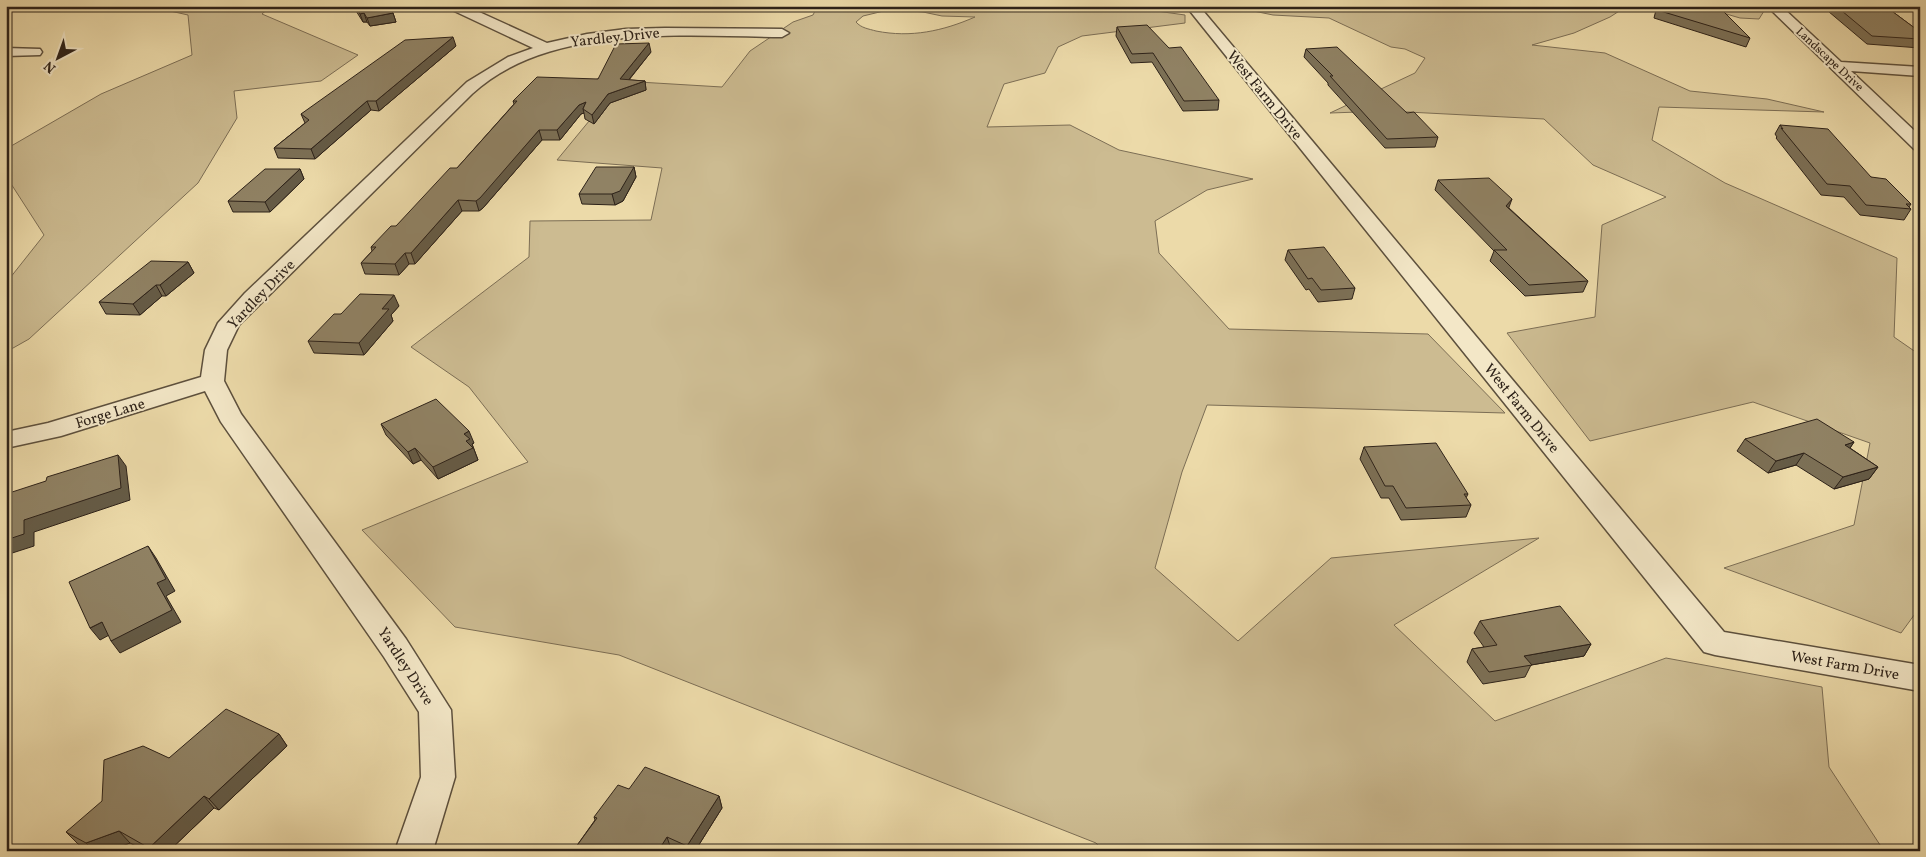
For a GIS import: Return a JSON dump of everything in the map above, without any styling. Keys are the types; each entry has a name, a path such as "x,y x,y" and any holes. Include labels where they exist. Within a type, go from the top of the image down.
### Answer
{"street":[{"path":"454,6 545,48"},
{"name":"Landscape Drive","path":"1773,6 1920,144"},
{"name":"West Farm Drive","path":"1195,10 1715,643 1920,678"},
{"name":"Yardley Drive","path":"413,851 416,847 438,777 435,710 395,648 230,416 212,381 216,350 219,343 229,323 253,298 478,80 508,63 545,48 597,36 636,32 676,31 782,33"},
{"path":"6,52 35,52"},
{"path":"1837,66 1920,72"},
{"name":"Forge Lane","path":"6,440 52,430 212,381"}],"shaded area":[{"path":"148,6 271,6 262,14 358,55 321,81 234,91 237,118 198,183 29,339 6,352 6,283 44,235 6,176 6,149 101,94 192,55 188,15"},
{"path":"814,6 1121,6 1185,15 1185,23 1082,36 1058,47 1045,73 1004,84 987,127 1070,125 1119,150 1253,179 1207,190 1155,221 1159,253 1229,329 1428,334 1505,413 1207,405 1182,472 1155,568 1238,641 1331,558 1539,538 1394,625 1495,721 1666,658 1822,687 1829,767 1884,851 1103,851 1096,843 619,655 455,627 362,530 528,462 469,387 411,347 529,257 530,221 651,220 662,168 557,160 622,81 722,87 750,51 793,22 813,15 816,9","holes":["892,9 942,16 975,17 927,32 902,34 876,31 863,27 856,22 863,16"]},
{"path":"1229,6 1627,6 1610,17 1574,33 1532,45 1605,53 1690,91 1767,99 1824,112 1659,107 1652,140 1725,183 1897,258 1894,337 1920,355 1920,607 1901,633 1724,568 1854,525 1870,443 1753,402 1590,441 1507,333 1595,317 1602,225 1666,197 1593,165 1544,119 1388,111 1330,113 1415,73 1425,58 1405,49 1391,47 1329,18 1273,15"},
{"path":"1699,6 1759,6 1764,11 1759,19 1740,18"}],"building":[{"path":"355,6 388,6 393,13 367,18 364,13 360,14"},
{"path":"1658,6 1718,6 1750,38 1657,10"},
{"path":"1836,6 1885,6 1920,32 1920,39 1872,36"},
{"path":"1147,25 1169,48 1181,47 1219,100 1184,101 1153,53 1132,54 1117,27"},
{"path":"453,37 376,101 367,101 311,149 274,148 309,120 301,114 405,40"},
{"path":"649,43 620,79 645,81 608,94 592,115 583,109 586,102 579,105 557,130 539,130 480,198 476,201 458,200 411,253 405,253 395,264 361,263 376,247 371,247 391,226 396,226 450,168 457,168 517,101 513,101 537,77 598,79 616,44"},
{"path":"1337,47 1407,113 1414,112 1438,137 1387,139 1330,76 1333,76 1306,49"},
{"path":"1780,125 1828,129 1871,177 1886,179 1911,204 1906,204 1911,209 1866,205 1850,186 1827,184"},
{"path":"596,167 634,167 620,191 612,194 579,194"},
{"path":"265,169 300,169 265,202 228,201"},
{"path":"1489,178 1512,199 1506,206 1588,281 1529,285 1494,250 1507,250 1438,180"},
{"path":"1324,247 1355,288 1321,290 1312,278 1308,279 1288,250"},
{"path":"151,261 188,262 133,304 99,302"},
{"path":"360,294 394,295 382,309 389,309 359,343 308,341 334,314 341,314"},
{"path":"436,399 469,431 464,434 470,439 466,441 473,448 433,467 415,448 408,452 381,424"},
{"path":"1817,419 1854,442 1845,445 1878,467 1843,477 1804,453 1776,461 1745,439"},
{"path":"1436,443 1468,494 1464,494 1471,505 1406,508 1393,486 1385,486 1364,447"},
{"path":"118,455 121,488 24,520 24,534 6,540 6,494 46,481 47,477"},
{"path":"148,546 166,579 157,583 172,610 111,641 102,622 90,628 69,582"},
{"path":"1560,606 1591,644 1524,656 1532,665 1489,672 1472,649 1497,645 1480,621"},
{"path":"226,709 279,734 209,799 204,796 149,848 119,831 86,843 66,832 102,801 104,760 143,746 169,758"},
{"path":"645,767 719,796 687,846 667,837 658,851 573,851 597,818 594,817 618,785 629,789"}]}
